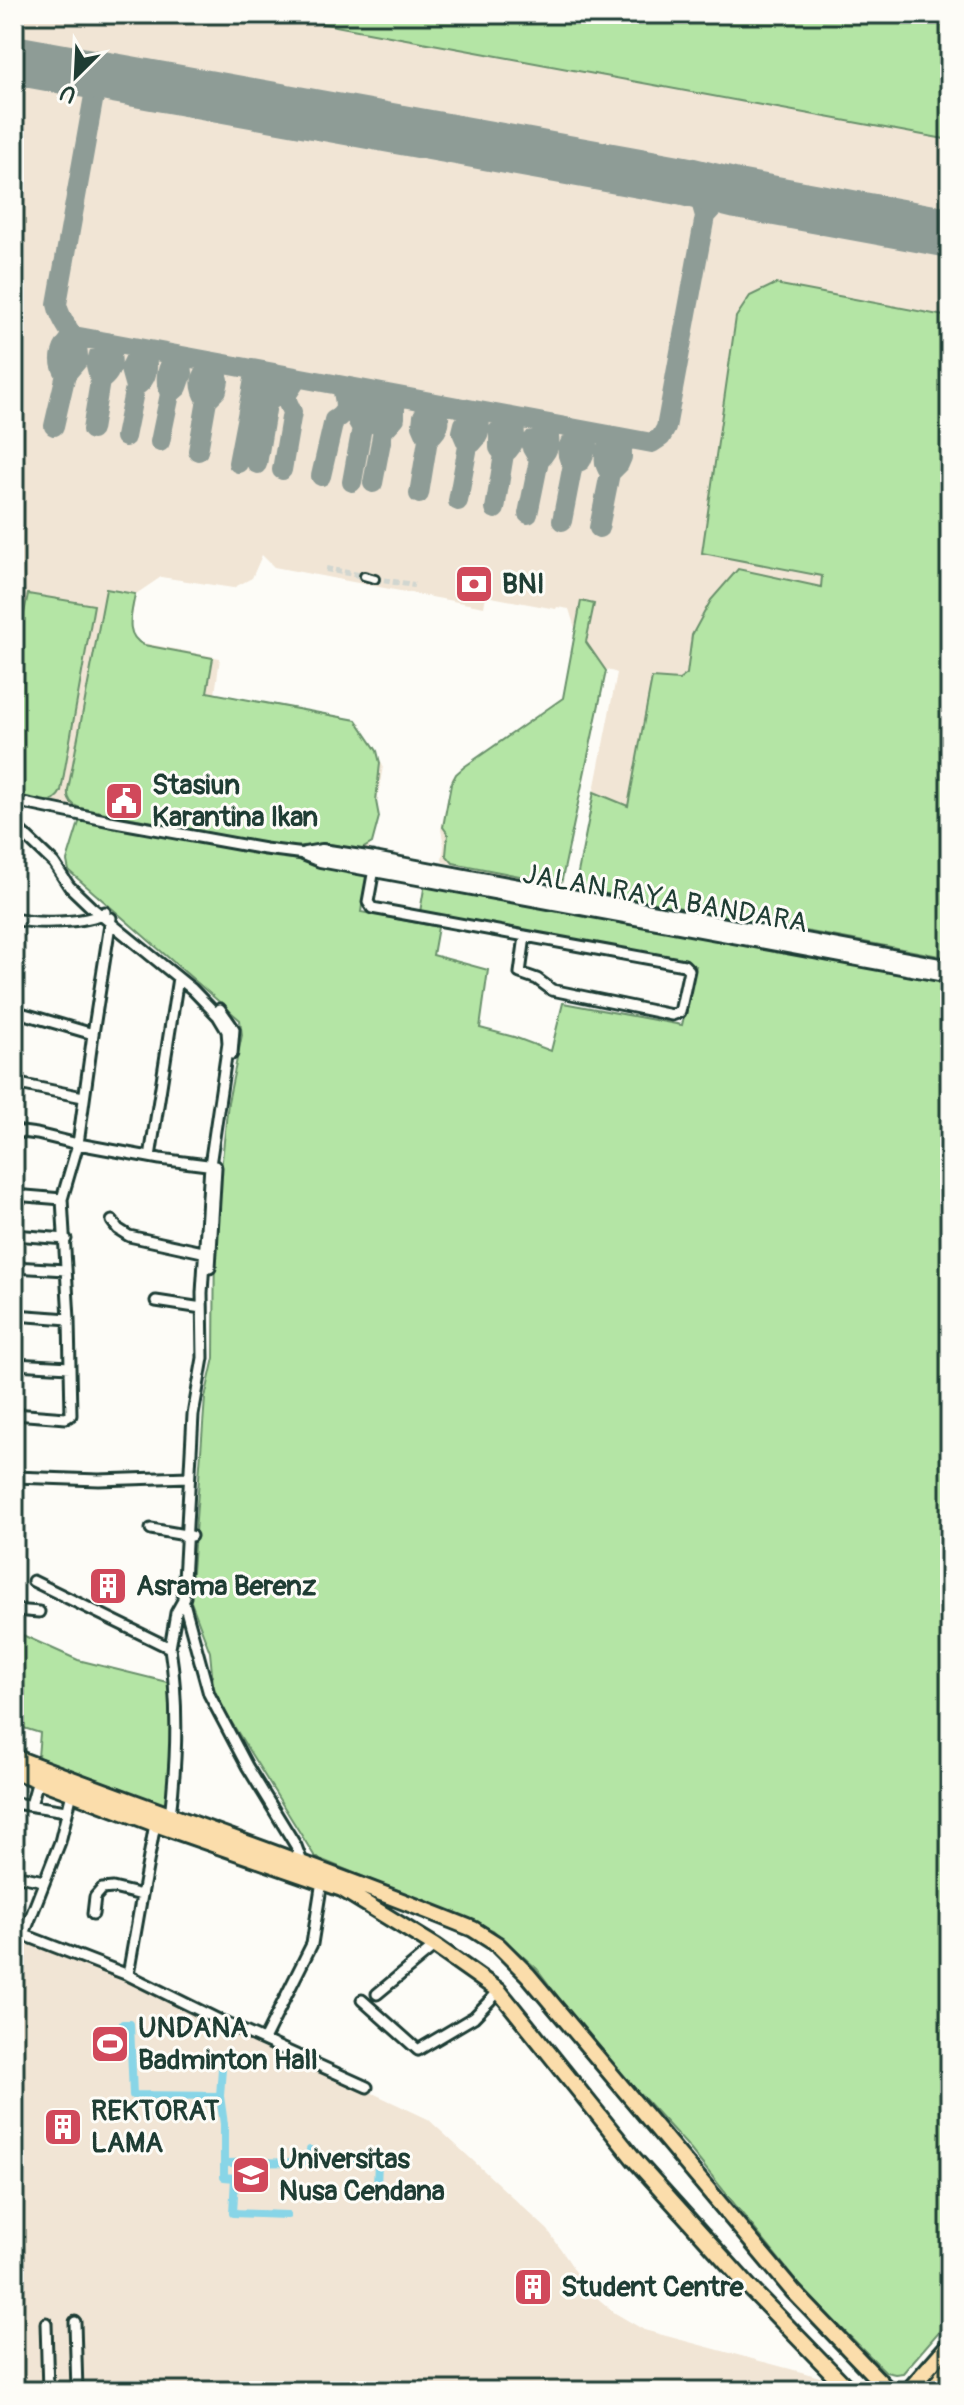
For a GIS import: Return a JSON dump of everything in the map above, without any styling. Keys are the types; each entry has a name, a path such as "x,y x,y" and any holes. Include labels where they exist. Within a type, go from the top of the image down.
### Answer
{"highway":[{"path":"14,1757 302,1862 483,1935 506,1952 528,1975 793,2291 889,2391"},
{"path":"14,1771 155,1824 322,1881 363,1900 499,1991 634,2159 750,2288 850,2391"},
{"path":"418,1936 431,1913"},
{"path":"908,2391 950,2343"},
{"path":"932,2391 950,2365"}],"main road":[{"path":"305,854 320,860 373,866"},
{"name":"JALAN RAYA BANDARA","path":"373,866 950,967"},
{"name":"JALAN RAYA BANDARA","path":"373,866 950,976"}],"street":[{"path":"364,576 375,579"},
{"path":"14,801 305,854"},
{"path":"14,825 39,847 69,886 178,978 226,1026 228,1036 213,1166 202,1308 203,1358 193,1415 185,1597 209,1694 247,1766 296,1846 302,1862"},
{"path":"373,866 368,902 372,908 684,965 689,970 679,1015 552,990 530,975 520,973 525,936"},
{"path":"14,1414 69,1418 72,1412 62,1199 78,1144 106,917"},
{"path":"14,919 70,921 106,917 196,985 225,1014 235,1037 213,1166"},
{"path":"150,1157 178,978"},
{"path":"14,1011 93,1034"},
{"path":"14,1083 83,1097"},
{"path":"14,1131 213,1166"},
{"path":"14,1195 62,1199"},
{"path":"112,1221 129,1236 208,1253"},
{"path":"14,1235 66,1239"},
{"path":"188,1536 198,1415 209,1356 208,1253"},
{"path":"14,1267 66,1270"},
{"path":"156,1301 202,1308"},
{"path":"14,1315 69,1319"},
{"path":"14,1364 70,1367"},
{"path":"14,1477 99,1480 189,1477"},
{"path":"151,1529 188,1536"},
{"path":"33,1581 170,1648"},
{"path":"170,1816 178,1721 170,1648 176,1613 185,1597"},
{"path":"14,1610 39,1612"},
{"path":"31,1805 38,1780"},
{"path":"72,1793 60,1842 19,1933 128,1975 367,2087"},
{"path":"14,1803 66,1811"},
{"path":"128,1975 155,1824"},
{"path":"14,1875 44,1881"},
{"path":"264,2040 312,1944 322,1881"},
{"path":"93,1914 95,1897 102,1889 113,1888 142,1895"},
{"path":"377,1994 435,1946"},
{"path":"362,2000 418,2050 474,2017 499,1991"},
{"path":"75,2322 77,2391"},
{"path":"46,2323 48,2391"}],"shaded area":[{"path":"14,14 950,14 950,961 869,948 580,890 576,883 617,673 602,668 562,883 556,886 443,862 441,829 452,778 564,696 575,628 569,609 486,596 484,607 274,567 262,555 252,578 233,588 161,577 136,594 129,632 138,642 220,658 215,694 359,722 383,766 369,850 323,841 279,846 14,796"},
{"name":"Universitas Nusa Cendana","path":"14,1939 64,1952 138,1983 428,2119 548,2230 588,2290 615,2313 644,2330 820,2377 838,2391 14,2391"}],"green space":[{"path":"271,14 950,14 950,140"},
{"path":"775,284 950,317 950,958 580,889 576,883 594,792 628,806 652,678 679,680 687,674 692,635 711,600 738,569 821,587 822,576 702,553 736,317 750,296"},
{"path":"106,589 135,594 131,629 137,641 213,658 207,692 356,720 377,751 380,763 376,801 379,817 372,843 360,850 324,843 289,848 80,808 72,803 68,790"},
{"path":"28,594 94,605 61,791 47,802 14,795 14,617 23,618"},
{"path":"581,601 594,604 586,642 606,671 561,884 453,863 446,855 448,834 443,827 451,784 464,767 563,698"},
{"path":"80,819 367,873 361,912 438,927 433,955 488,970 480,1028 551,1051 563,1003 682,1025 696,966 420,912 425,883 950,982 950,2319 903,2373 886,2372 807,2294 686,2144 589,2038 537,1969 493,1930 315,1857 214,1694 210,1652 190,1599 205,1398 214,1358 215,1229 228,1102 242,1035 240,1020 69,871 67,861"},
{"path":"18,1633 78,1660 175,1684 170,1794 166,1807 38,1757 40,1733 14,1725"}],"waterway":[{"path":"123,2024 130,2024 133,2095 220,2096"},
{"path":"222,2068 220,2096 224,2124 224,2177 235,2178 233,2213 287,2215"},
{"path":"224,2163 309,2162 310,2150"},
{"path":"309,2162 378,2161 377,2187"}],"taxiway":[{"path":"84,73 95,90 111,78"},
{"path":"54,426 66,374 78,360 76,343 57,304 95,90"},
{"path":"74,336 652,443 661,437 666,428 705,216 700,198 684,181"},
{"path":"705,216 716,204 737,194"},
{"path":"66,374 61,364 62,354 74,336"},
{"path":"92,430 100,381 96,365 100,351 107,342 112,363 109,372 100,381"},
{"path":"125,437 135,387 130,369 143,349 147,370 135,387"},
{"path":"160,442 170,394 178,387 183,373 177,355 167,374 170,394"},
{"path":"198,451 207,400 217,390 219,380 213,362 202,380 207,400"},
{"path":"257,464 267,404 278,393 279,386 273,373 263,385 263,397 267,404"},
{"path":"238,463 255,374"},
{"path":"282,470 292,412 287,394 297,379"},
{"path":"321,476 334,420 344,410 342,388"},
{"path":"352,482 362,427 356,413 368,391 373,410 362,427"},
{"path":"373,483 383,431 395,418 390,395 382,403 377,417 383,431"},
{"path":"419,494 428,439 422,425 423,416 434,403 439,422 428,439"},
{"path":"458,501 468,446 462,432 474,411 480,430 468,446"},
{"path":"495,509 504,454 499,448 499,430 512,418 515,438 504,454"},
{"path":"528,514 539,460 532,448 533,440 545,424 549,443 539,460"},
{"path":"562,521 573,464 568,456 568,447 581,433 588,445 581,461 573,464"},
{"path":"599,528 610,473 622,457 617,437 605,454 610,473"}],"runway":[{"path":"14,60 684,181 737,194 950,233"}],"tunnel":[{"path":"326,569 364,576"},
{"path":"375,579 414,585"}],"place":[{"name":"BNI","path":"474,584"},
{"name":"Stasiun Karantina Ikan","path":"124,801"},
{"name":"Asrama Berenz","path":"108,1586"},
{"name":"UNDANA Badminton Hall","path":"110,2044"},
{"name":"REKTORAT LAMA","path":"63,2127"},
{"name":"Universitas Nusa Cendana","path":"251,2175"},
{"name":"Student Centre","path":"533,2287"}]}
